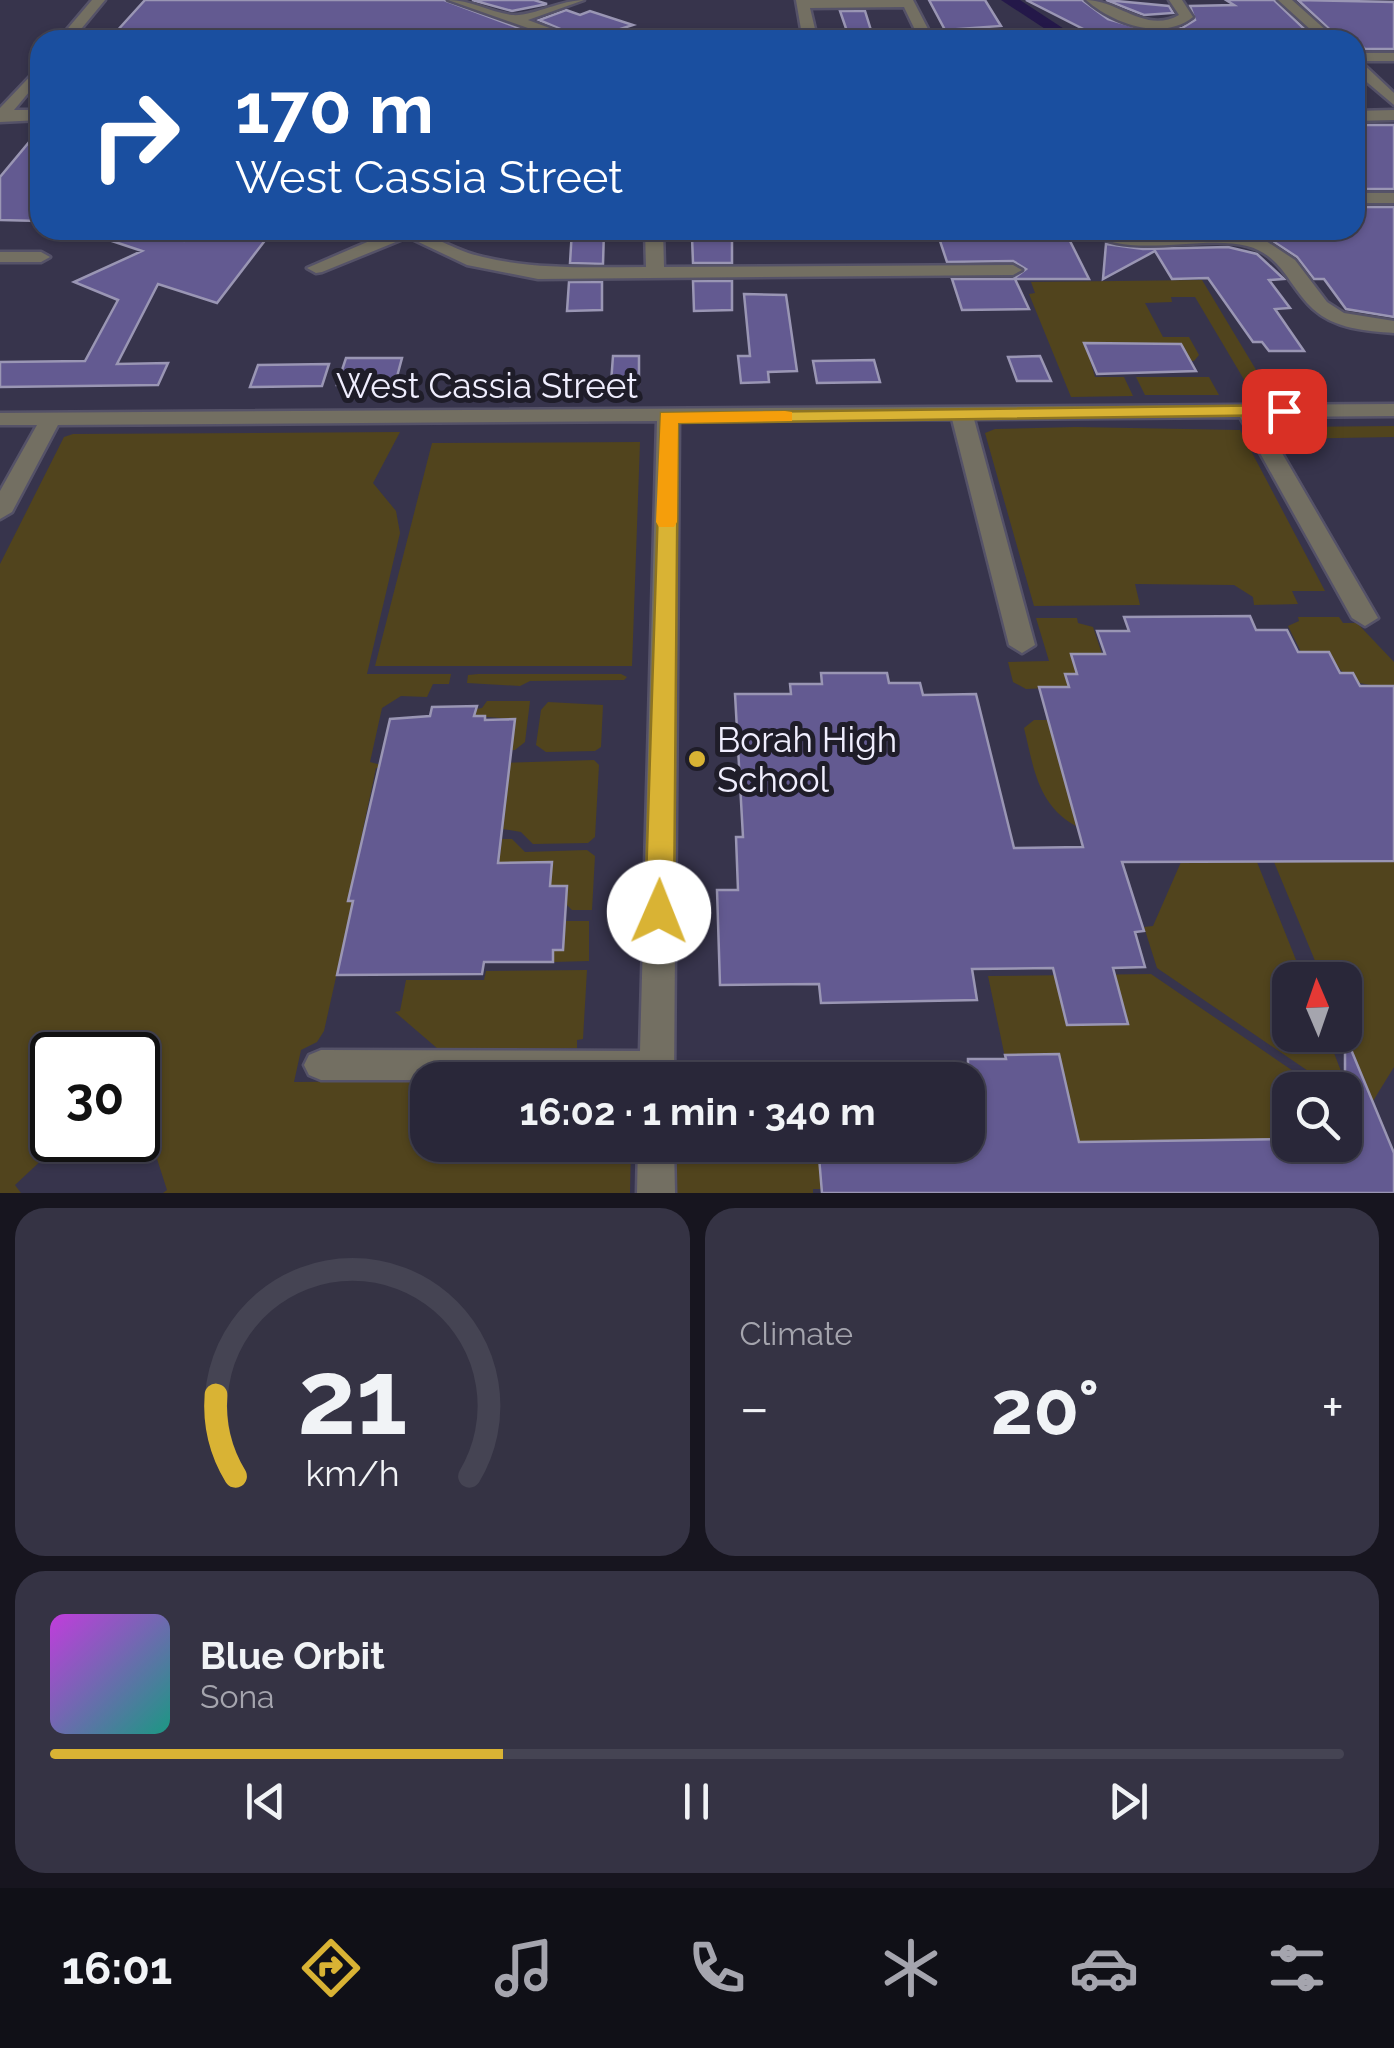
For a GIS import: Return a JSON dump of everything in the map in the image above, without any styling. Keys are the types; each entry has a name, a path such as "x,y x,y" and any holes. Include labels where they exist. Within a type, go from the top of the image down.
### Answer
{"street":[{"path":"74,30 100,0"},
{"path":"454,0 545,30"},
{"path":"515,20 578,0"},
{"path":"1092,0 1131,20 1164,24 1186,17 1175,0"},
{"path":"1284,0 1318,30"},
{"path":"807,30 803,2 908,2 921,29"},
{"path":"1365,63 1394,56"},
{"path":"1365,74 1394,101"},
{"path":"1,116 30,82"},
{"path":"1,116 30,115"},
{"path":"1365,116 1394,115"},
{"path":"1365,198 1394,198"},
{"path":"1365,200 1394,222"},
{"path":"316,268 383,240"},
{"path":"428,240 473,261 538,273 1013,270"},
{"path":"654,240 655,272"},
{"path":"1231,240 1258,244 1280,256 1318,307 1328,314 1356,324 1394,327"},
{"path":"0,257 42,257"},
{"name":"West Cassia Street","path":"0,419 668,418 1394,410"},
{"path":"1247,411 1364,618"},
{"path":"962,414 1022,644"},
{"path":"658,1062 668,418"},
{"path":"0,512 51,419"},
{"path":"321,1064 410,1066"},
{"path":"656,1162 656,1193"}],"shaded area":[{"path":"1202,280 1270,393 1252,393 1195,297 1171,297 1172,302 1145,303 1163,337 1189,337 1199,355 1194,361 1190,361 1181,344 1085,343 1095,377 1124,377 1133,396 1071,397 1029,294 1035,293 1031,282"},
{"path":"1136,377 1209,377 1219,395 1145,395"},
{"path":"1394,426 1394,437 1281,439 1278,433 1292,427"},
{"path":"995,429 1240,430 1325,591 1292,591 1298,604 1254,605 1253,597 1234,585 1135,584 1140,605 1034,606 985,433"},
{"path":"400,432 373,483 396,511 400,533 367,674 451,674 449,684 433,684 427,697 401,696 382,708 370,762 389,767 376,768 348,900 353,901 324,1031 317,1042 301,1050 294,1082 410,1081 410,1162 631,1162 630,1193 163,1193 167,1190 158,1162 160,1032 30,1032 30,1162 40,1162 15,1185 21,1193 0,1193 0,564 64,437"},
{"path":"640,442 632,666 375,666 432,443"},
{"path":"1298,617 1339,617 1343,623 1357,623 1394,662 1394,693 1390,686 1369,685 1346,676 1329,652 1301,652 1288,626 1299,621"},
{"path":"1036,618 1077,618 1078,623 1093,627 1102,654 1072,654 1077,674 1065,674 1069,687 1026,689 1013,682 1008,662 1049,661"},
{"path":"468,675 627,677 530,681 520,686 467,683"},
{"path":"487,701 530,701 525,742 515,750 501,751 512,747 515,719 475,716 476,709"},
{"path":"548,702 603,705 601,747 595,751 546,752 536,745 541,710"},
{"path":"1034,720 1048,720 1080,828 1055,810 1040,786 1024,728"},
{"path":"594,760 599,765 595,837 588,843 533,844 521,832 503,829 510,767 499,763"},
{"path":"502,839 512,839 525,852 587,850 595,856 592,910 572,910 566,904 567,886 550,886 551,862 499,863"},
{"path":"1394,861 1394,1067 1373,1101 1353,1052 1362,1052 1362,962 1316,962 1274,862"},
{"path":"1181,862 1257,862 1297,962 1272,962 1272,1046 1157,968 1144,927 1153,926"},
{"path":"565,921 589,921 589,961 553,962 553,950 563,949"},
{"path":"587,970 583,1039 577,1040 577,1048 438,1049 395,1012 400,1011 406,980 484,980 486,971"},
{"path":"1151,974 1295,1072 1272,1072 1272,1139 1048,1142 1021,1134 988,976"},
{"path":"1280,1052 1334,1052 1341,1072 1310,1072"},
{"path":"796,1060 796,1062 687,1062"},
{"path":"677,1162 820,1162 822,1189 813,1189 813,1193 677,1193"}],"building":[{"path":"145,0 444,0 524,30 118,30"},
{"path":"472,0 534,0 547,4 512,11"},
{"path":"929,0 985,0 1001,26 945,30"},
{"path":"1026,0 1082,0 1108,19 1146,30 1085,30"},
{"path":"1106,0 1169,6 1173,13 1144,15"},
{"path":"1226,0 1274,0 1306,30 1168,30 1182,28 1195,20 1190,6 1234,5"},
{"path":"1298,0 1394,2 1394,49 1365,49 1365,30 1330,30"},
{"path":"566,10 580,15 590,11 633,25 617,30 562,30 539,20"},
{"path":"840,11 865,11 871,30 847,30"},
{"path":"1365,125 1394,125 1394,189 1365,189"},
{"path":"30,141 30,221 0,220 0,177"},
{"path":"1365,207 1394,207 1394,317 1346,309 1324,279 1314,279 1297,257 1271,240 1365,240"},
{"path":"109,240 265,240 217,303 158,284 117,364 168,363 158,385 0,387 0,362 85,361 118,300 74,282 142,251"},
{"path":"571,240 604,240 603,264 570,263"},
{"path":"692,240 732,240 732,263 693,263"},
{"path":"940,240 1070,240 1089,279 1015,279 1029,309 962,310 952,279 1013,279 1026,269 1013,261 947,262"},
{"path":"1106,244 1143,249 1228,247 1257,254 1284,279 1269,280 1290,308 1275,309 1304,351 1269,351 1262,342 1253,342 1208,278 1172,279 1155,251 1103,279"},
{"path":"693,281 732,281 732,310 694,311"},
{"path":"569,282 602,282 602,310 567,311"},
{"path":"744,294 786,295 797,371 768,372 769,382 741,383 738,356 750,356"},
{"path":"1084,343 1181,344 1196,371 1097,374"},
{"path":"613,356 639,356 639,383 611,383"},
{"path":"1040,356 1051,381 1017,381 1008,357"},
{"path":"346,358 402,358 395,384 337,385"},
{"path":"874,360 880,382 817,383 813,361"},
{"path":"329,364 322,386 250,387 258,365"},
{"path":"1250,616 1256,630 1287,630 1298,652 1329,652 1340,673 1353,673 1360,686 1394,686 1394,861 1122,862 1144,931 1135,932 1145,967 1113,968 1128,1024 1067,1025 1053,968 972,969 977,1000 821,1003 819,984 720,985 717,890 738,890 736,837 743,837 735,694 791,694 790,684 822,684 821,673 887,673 889,683 920,683 923,695 976,694 1014,848 1083,847 1039,687 1069,687 1065,674 1077,674 1071,654 1105,654 1097,631 1129,631 1124,617"},
{"path":"477,706 474,716 485,716 485,720 515,719 498,863 552,862 550,886 567,886 563,950 553,950 553,962 484,962 482,974 337,975 353,901 348,901 390,719 430,716 432,707"},
{"path":"1345,1052 1352,1052 1360,1072 1345,1072"},
{"path":"1059,1054 1079,1142 1272,1139 1272,1162 1362,1162 1362,1076 1394,1153 1394,1193 822,1193 819,1162 985,1162 985,1062 968,1059"}],"waterway":[{"path":"1009,0 1057,30"}],"slow traffic":[{"path":"667,522 668,418 785,416"}],"place":[{"name":"Borah High School","path":"697,759"}],"route":[{"path":"659,912 668,418 1284,411"}]}
